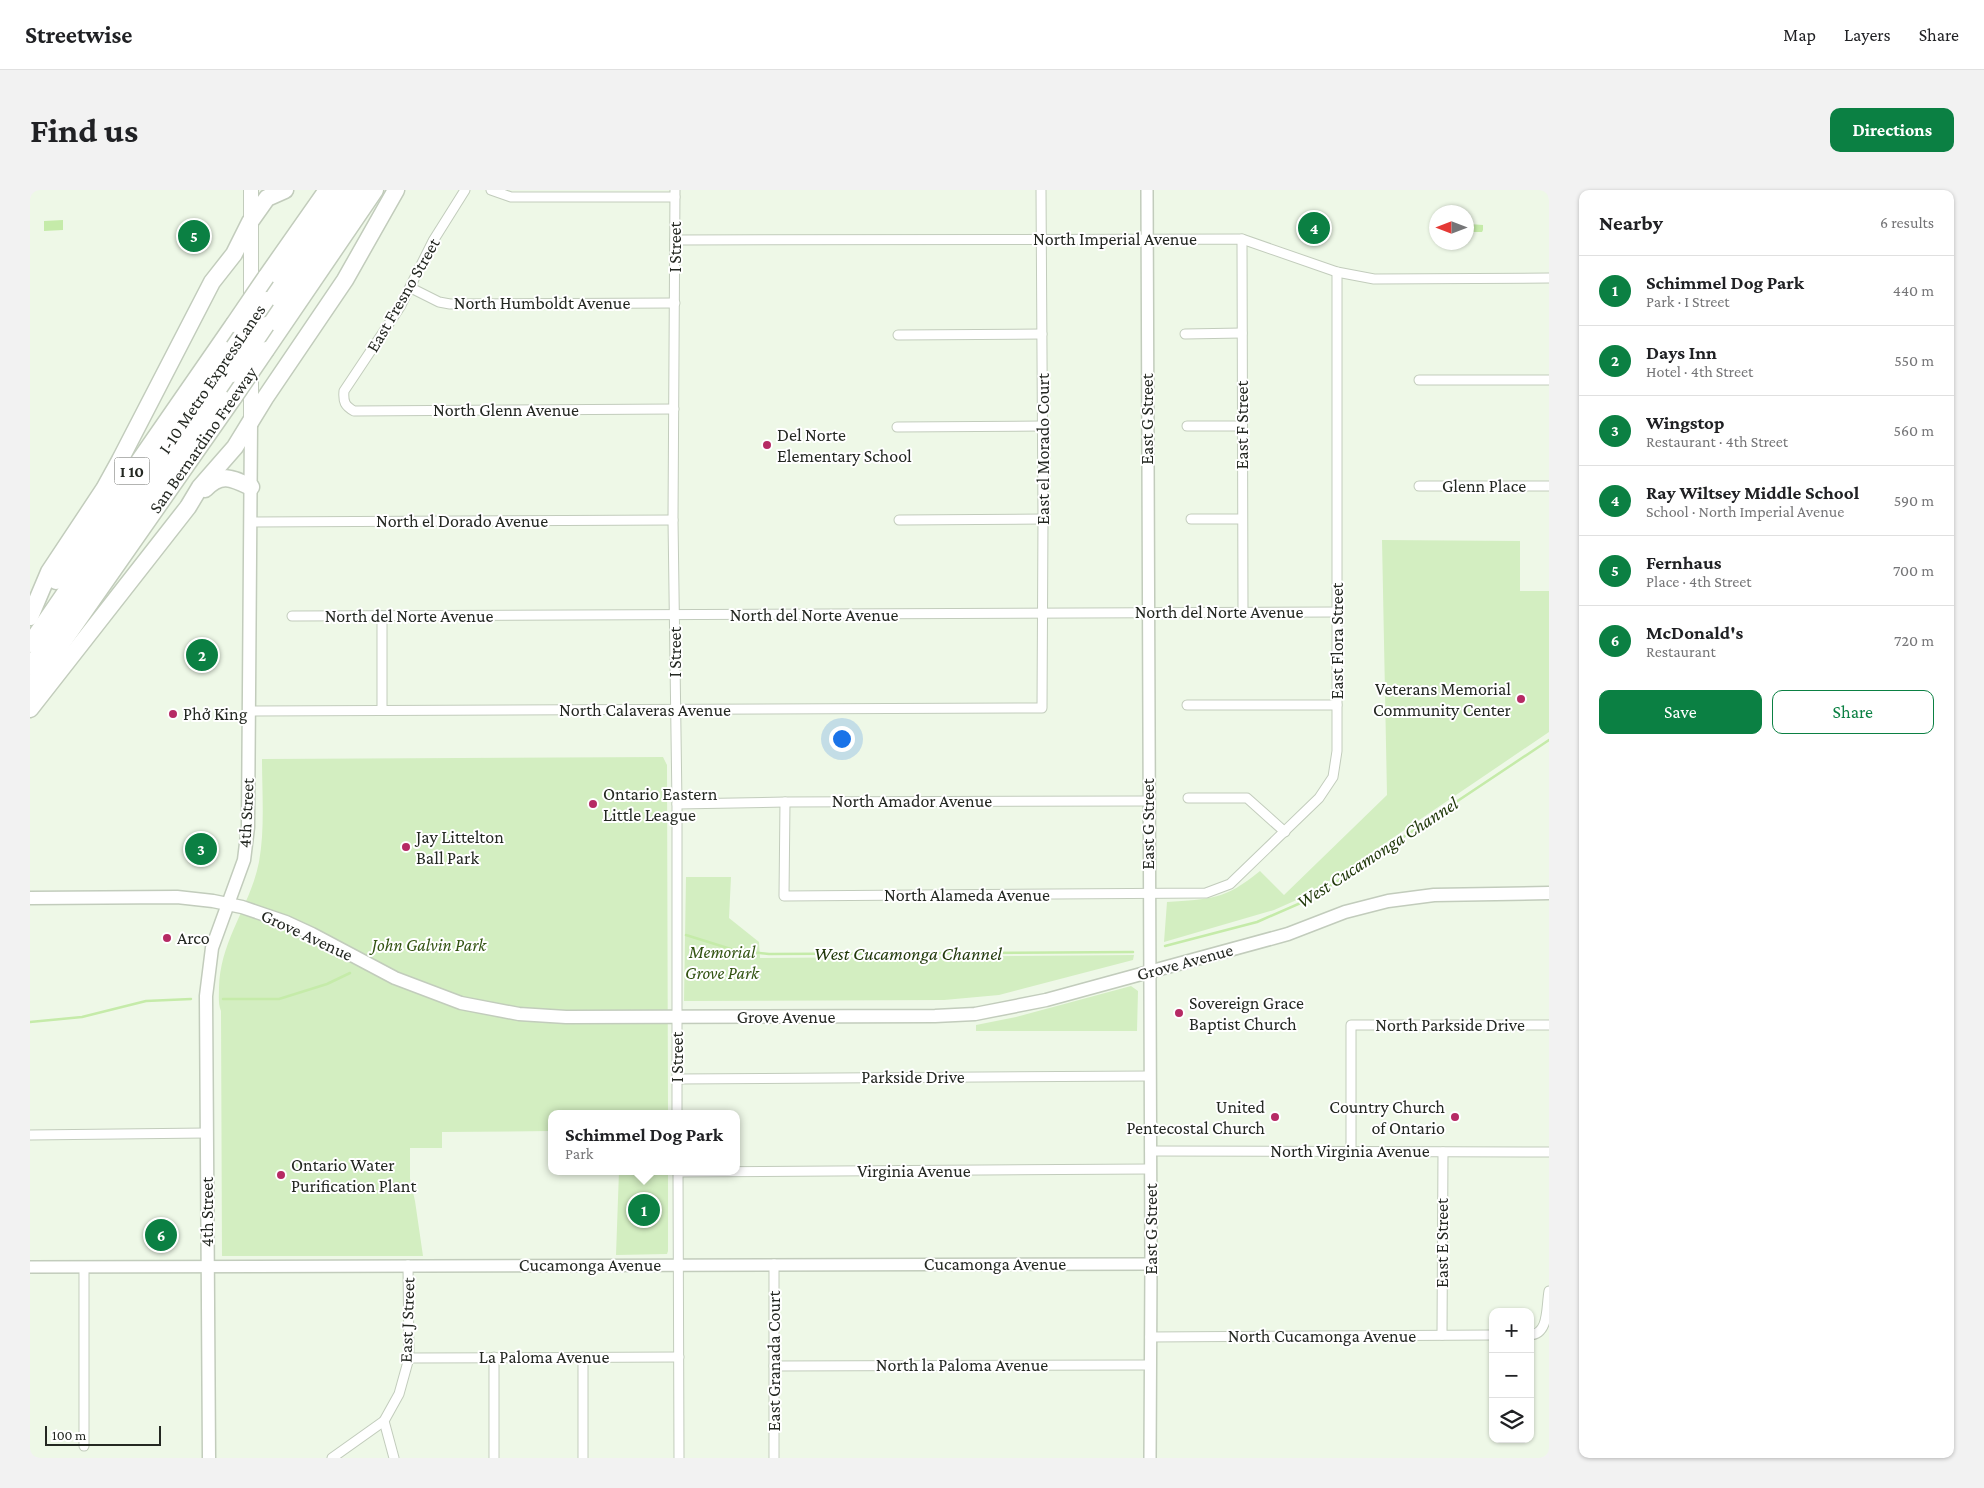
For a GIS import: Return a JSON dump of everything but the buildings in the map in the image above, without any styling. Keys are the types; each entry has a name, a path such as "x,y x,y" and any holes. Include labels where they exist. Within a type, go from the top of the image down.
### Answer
{"highway":[{"path":"30,618 48,572 104,489 204,295 218,273 234,254 250,222 267,198 285,190"},
{"name":"I 10","path":"30,618 327,190"},
{"name":"I-10 Metro ExpressLanes","path":"30,644 343,190"},
{"name":"I-10 Metro ExpressLanes","path":"30,667 359,190"},
{"name":"San Bernardino Freeway","path":"30,689 234,398 375,190"},
{"path":"188,507 200,487 235,448 265,398 345,280 396,190"},
{"path":"30,709 188,507 209,485 220,478 233,478 250,487"}],"main road":[{"name":"4th Street","path":"209,1458 206,1001 212,948 242,867 248,837 252,422 251,190"},
{"name":"Grove Avenue","path":"30,898 196,898 228,904 286,922 395,978 461,1003 519,1014 566,1017 676,1017 935,1016 975,1014 1046,1000 1150,972 1288,934 1345,912 1388,901 1434,895 1549,893"}],"street":[{"name":"East Fresno Street","path":"344,400 344,391 411,288 433,241 465,190"},
{"path":"491,190 511,197 675,193"},
{"name":"East el Morado Court","path":"1042,190 1042,708"},
{"name":"East G Street","path":"1146,190 1151,1264 1150,1458"},
{"name":"I Street","path":"675,193 673,520 677,804 677,1110"},
{"name":"North Imperial Avenue","path":"675,240 1242,239 1336,272 1374,279 1549,278"},
{"name":"East F Street","path":"1242,239 1243,611"},
{"name":"East Flora Street","path":"1149,894 1206,893 1230,884 1319,798 1333,777 1337,751 1336,272"},
{"name":"North Humboldt Avenue","path":"411,288 439,302 450,304 675,303"},
{"path":"1185,334 1242,333"},
{"path":"898,335 1042,334"},
{"path":"1419,380 1549,380"},
{"name":"North Glenn Avenue","path":"344,400 347,407 354,411 674,409"},
{"path":"897,427 1043,426"},
{"path":"1187,426 1242,426"},
{"name":"Glenn Place","path":"1419,486 1549,486"},
{"path":"899,520 1043,519"},
{"path":"1191,519 1242,519"},
{"name":"North el Dorado Avenue","path":"250,522 673,520"},
{"name":"North del Norte Avenue","path":"292,616 1337,612"},
{"path":"382,616 382,710"},
{"path":"1187,705 1337,705"},
{"name":"North Calaveras Avenue","path":"249,711 1042,708"},
{"path":"1188,798 1247,798 1285,832"},
{"name":"North Amador Avenue","path":"677,804 1148,801"},
{"name":"North Alameda Avenue","path":"785,802 784,896 1149,894"},
{"name":"North Parkside Drive","path":"1351,1151 1351,1025 1549,1025"},
{"name":"Parkside Drive","path":"677,1079 1150,1076"},
{"path":"30,1135 206,1133"},
{"name":"North Virginia Avenue","path":"1150,1151 1549,1152"},
{"name":"East E Street","path":"1442,1335 1443,1152"},
{"name":"Virginia Avenue","path":"740,1172 1150,1169"},
{"path":"678,1175 679,1458"},
{"name":"East Granada Court","path":"774,1264 774,1458"},
{"name":"Cucamonga Avenue","path":"30,1267 1151,1264"},
{"name":"East J Street","path":"384,1420 400,1394 409,1358 408,1265"},
{"path":"84,1267 84,1446"},
{"path":"1534,1334 1542,1332 1548,1324 1549,1291"},
{"name":"North Cucamonga Avenue","path":"1150,1338 1489,1335"},
{"path":"494,1357 494,1458"},
{"path":"583,1357 583,1458"},
{"name":"La Paloma Avenue","path":"409,1358 679,1357"},
{"name":"North la Paloma Avenue","path":"774,1366 1149,1364"},
{"path":"332,1458 384,1420 394,1458"}],"green space":[{"path":"1382,540 1520,541 1520,591 1549,591 1549,732 1310,894 1274,910 1164,942 1167,902 1206,899 1227,893 1248,881 1260,871 1284,895 1387,795"},
{"name":"John Galvin Park","path":"663,757 667,765 668,1110 548,1110 548,1131 442,1132 442,1148 410,1148 410,1179 423,1256 222,1256 221,1011 219,988 224,954 249,894 259,862 263,824 262,759"},
{"name":"Memorial Grove Park","path":"686,877 731,877 729,918 759,942 760,958 1134,955 1133,960 999,995 944,1000 684,1001"},
{"path":"1131,986 1138,991 1137,1031 976,1031 976,1025 1016,1017"},
{"path":"619,1175 668,1175 667,1254 616,1255"}],"shaded area":[{"path":"63,220 63,230 44,231 44,221"},
{"path":"1474,224 1483,225 1482,232 1474,232"}],"waterway":[{"name":"West Cucamonga Channel","path":"1165,946 1257,922 1312,898 1549,740"},
{"name":"West Cucamonga Channel","path":"686,935 734,950 769,954 1133,952"},
{"name":"West Cucamonga Channel","path":"223,999 279,999 327,984 350,973"},
{"path":"30,1022 82,1017 146,1001 191,999"}],"place":[{"name":"Ray Wiltsey Middle School","path":"1314,228"},
{"name":"Fernhaus","path":"194,236"},
{"name":"Del Norte Elementary School","path":"767,445"},
{"name":"Days Inn","path":"202,655"},
{"name":"Veterans Memorial Community Center","path":"1521,699"},
{"name":"Phở King","path":"173,714"},
{"name":"Ontario Eastern Little League","path":"593,804"},
{"name":"Jay Littelton Ball Park","path":"406,847"},
{"name":"Wingstop","path":"201,849"},
{"name":"Arco","path":"167,938"},
{"name":"Sovereign Grace Baptist Church","path":"1179,1013"},
{"name":"United Pentecostal Church","path":"1275,1117"},
{"name":"Country Church of Ontario","path":"1455,1117"},
{"name":"Ontario Water Purification Plant","path":"281,1175"},
{"name":"Schimmel Dog Park","path":"644,1210"},
{"name":"McDonald's","path":"161,1235"}]}
